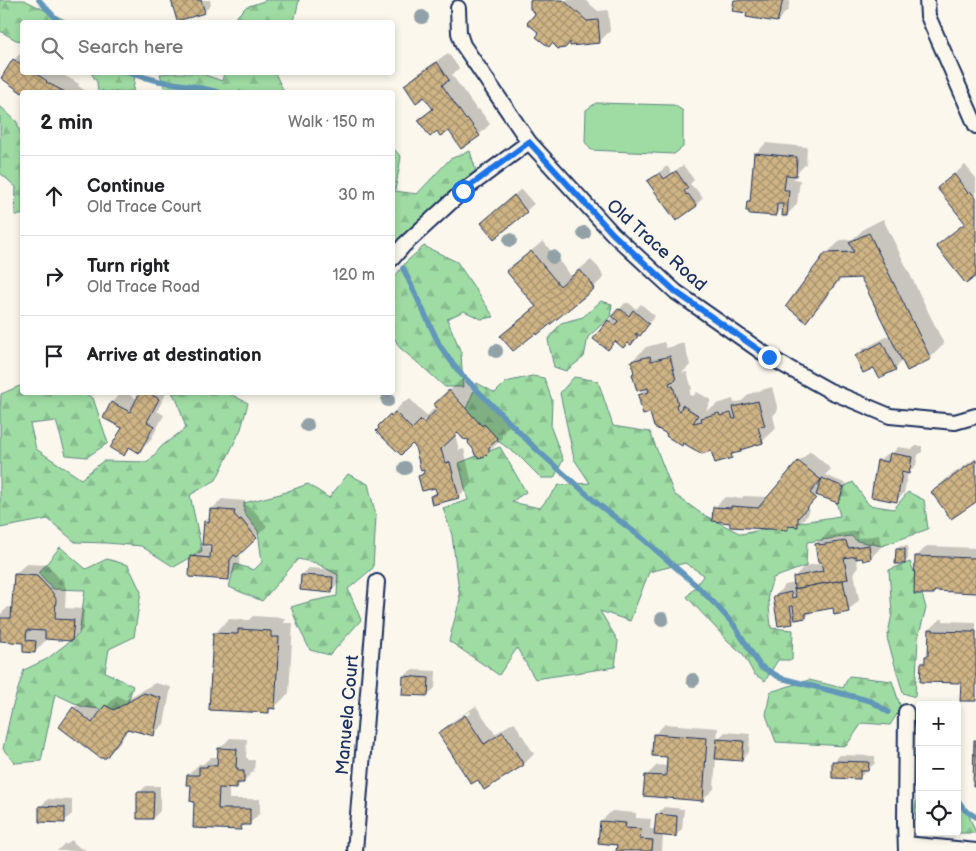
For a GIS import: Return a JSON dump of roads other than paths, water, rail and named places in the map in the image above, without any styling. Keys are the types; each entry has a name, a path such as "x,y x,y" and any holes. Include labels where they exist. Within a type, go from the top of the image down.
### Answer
{"street":[{"path":"928,0 928,16 976,126"},
{"name":"Old Trace Road","path":"458,8 459,33 463,45 529,142 613,234 676,292 769,357 830,391 890,416 955,422 976,416"},
{"path":"395,256 463,191 529,142"},
{"name":"Manuela Court","path":"355,851 377,582"},
{"path":"906,712 906,848 976,851"}],"waterway":[{"path":"39,0 57,20"},
{"path":"136,75 209,90"},
{"path":"403,268 440,346 459,372 536,449 599,505 642,538 697,586 734,625 760,666 781,678 871,701 888,712"},
{"path":"961,805 976,817"}]}
